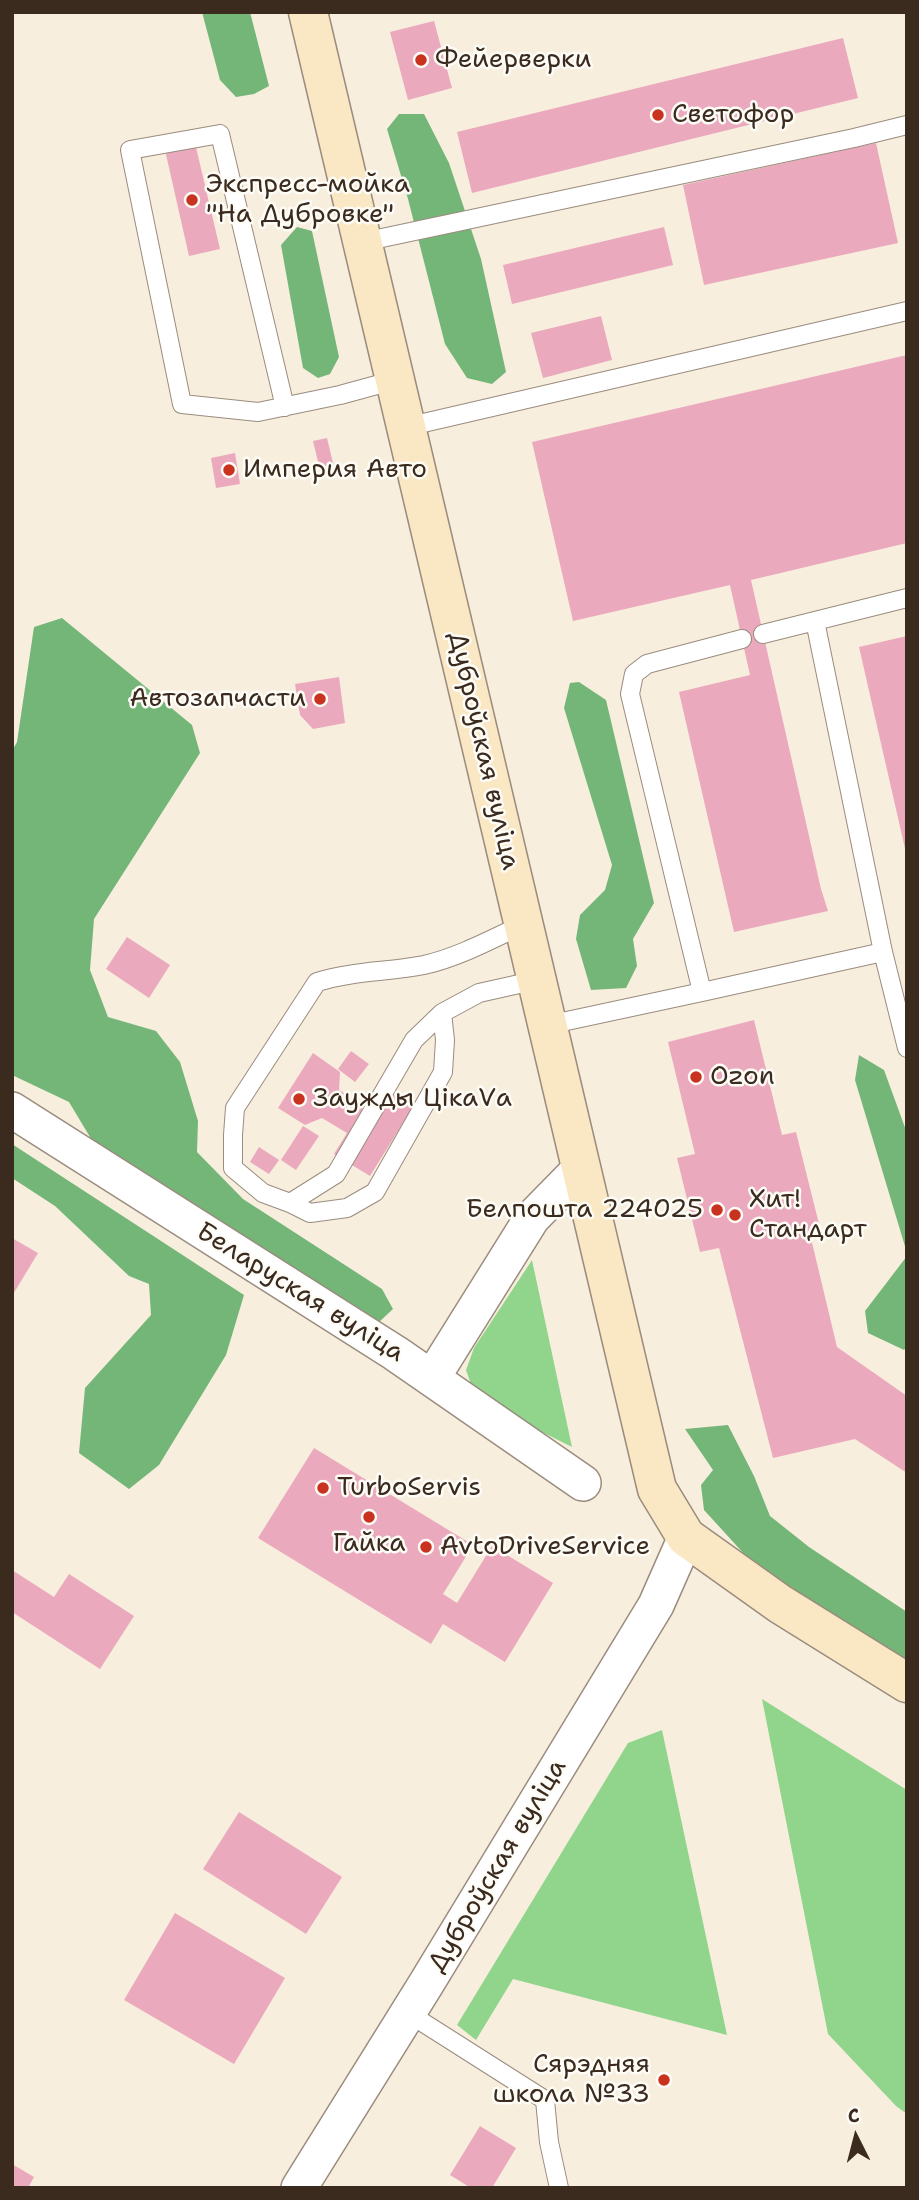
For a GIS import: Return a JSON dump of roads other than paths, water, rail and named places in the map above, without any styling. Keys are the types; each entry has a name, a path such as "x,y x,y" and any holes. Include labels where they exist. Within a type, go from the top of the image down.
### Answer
{"main road":[{"name":"Дуброўская вуліца","path":"309,12 657,1489 686,1537"},
{"path":"686,1537 780,1604 907,1683"}],"street":[{"name":"Беларуская вуліца","path":"12,1110 396,1353 583,1483"},
{"path":"432,1378 532,1218 582,1167"},
{"name":"Дуброўская вуліца","path":"299,2188 656,1605 686,1537"}],"lane":[{"path":"363,242 907,125"},
{"path":"285,407 220,134 130,150 182,404 258,412 285,407 395,380"},
{"path":"406,427 907,311"},
{"path":"763,634 907,598"},
{"path":"815,621 883,952 907,1048"},
{"path":"702,992 630,694 634,674 647,664 742,639"},
{"path":"442,1013 445,1040 443,1072 375,1192 347,1208 310,1213 263,1193 233,1168 235,1108 317,982 336,976 424,964 467,950 524,924"},
{"path":"548,1025 883,952"},
{"path":"290,1203 336,1174 414,1040 442,1013 479,993 537,980"},
{"path":"408,2013 545,2100 549,2142 559,2188"}],"place":[{"name":"Фейерверки","path":"421,60"},
{"name":"Светофор","path":"658,115"},
{"name":"Экспресс-мойка \"На Дубровке\"","path":"192,200"},
{"name":"Империя Авто","path":"229,470"},
{"name":"Автозапчасти","path":"320,699"},
{"name":"Ozon","path":"696,1077"},
{"name":"Заужды ЦікаVа","path":"299,1099"},
{"name":"Белпошта 224025","path":"717,1210"},
{"name":"Хит! Стандарт","path":"735,1215"},
{"name":"TurboServis","path":"323,1488"},
{"name":"Гайка","path":"369,1517"},
{"name":"AvtoDriveService","path":"426,1547"},
{"name":"Сярэдняя школа №33","path":"664,2080"}]}
